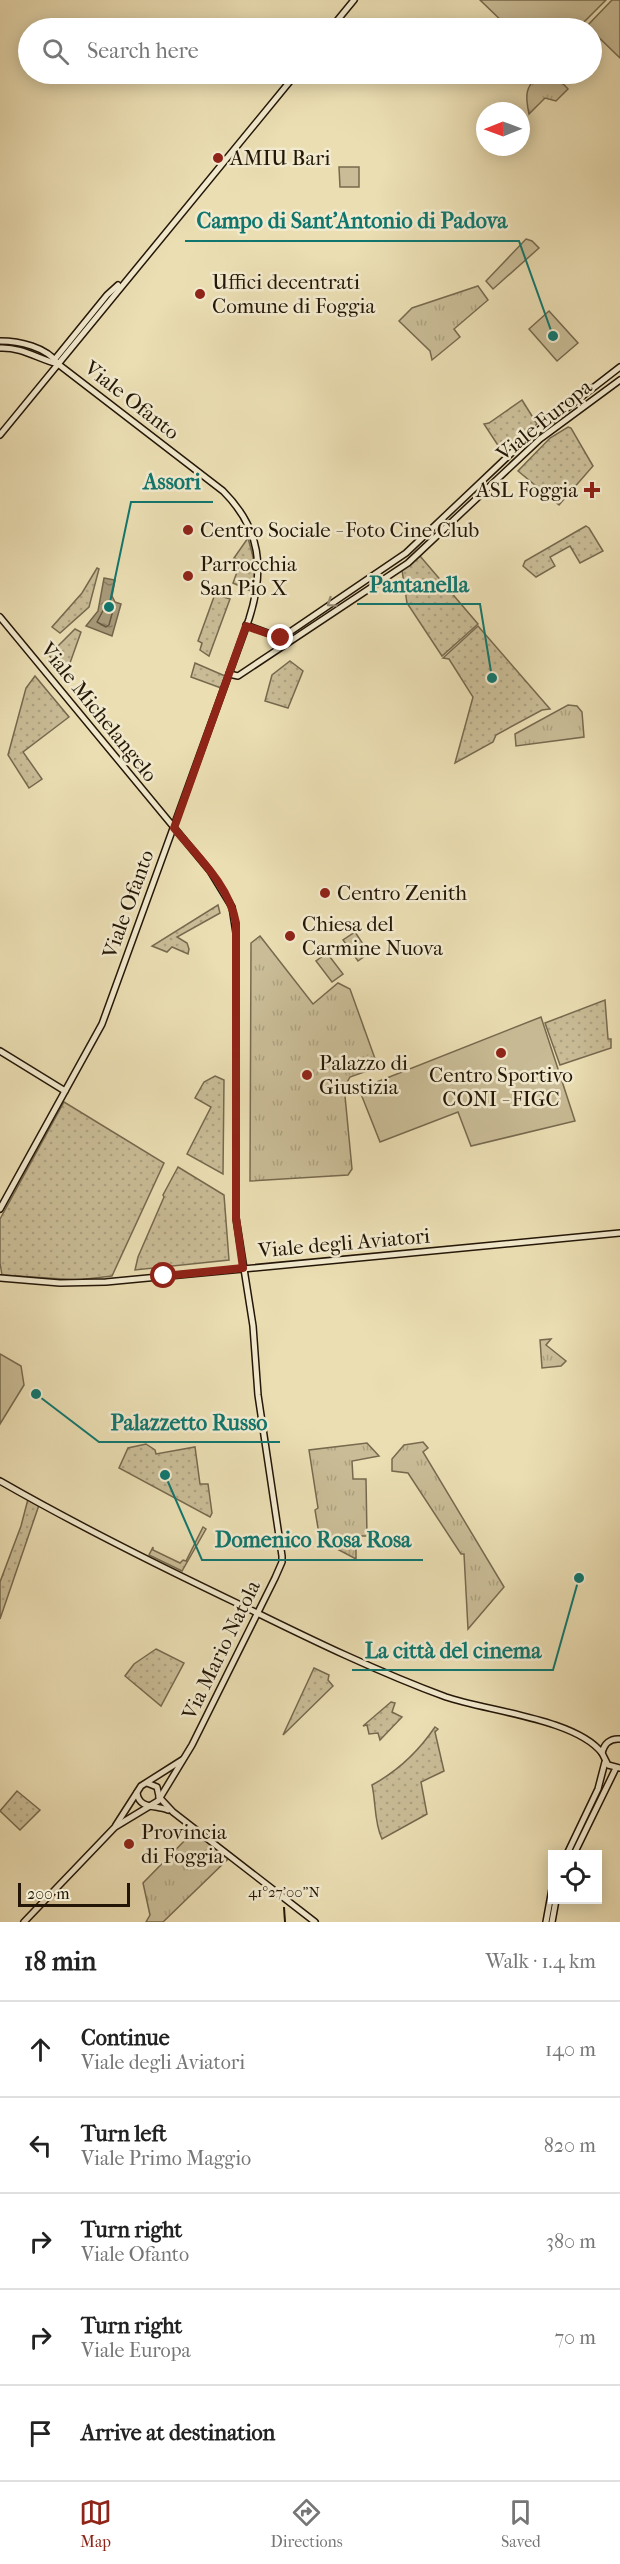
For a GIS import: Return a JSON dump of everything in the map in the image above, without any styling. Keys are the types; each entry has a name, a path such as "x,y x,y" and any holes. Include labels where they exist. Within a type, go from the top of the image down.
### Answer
{"street":[{"path":"339,18 354,0"},
{"path":"56,362 288,84"},
{"path":"0,435 107,295 125,279"},
{"path":"0,341 24,344 56,362"},
{"path":"0,348 22,350 43,360 56,362"},
{"name":"Viale Ofanto","path":"0,1209 102,1024 246,626 254,602 259,574 254,539 242,513 223,491 56,362"},
{"name":"Viale Europa","path":"246,626 281,638 406,553 536,430 620,368"},
{"name":"Viale Europa","path":"229,674 238,676 408,563 545,436 620,380"},
{"name":"Viale Michelangelo","path":"0,617 174,828 225,893 232,906 236,923 236,1218 243,1268"},
{"path":"0,1051 65,1091"},
{"name":"Viale degli Aviatori","path":"0,1278 83,1283 620,1233"},
{"name":"Via Mario Natola","path":"159,1797 185,1758 278,1573 282,1556 258,1395 253,1326 243,1268"},
{"path":"0,1481 88,1530 266,1618 370,1666 448,1698 563,1728 590,1741 606,1743 620,1739"},
{"path":"569,1850 598,1789 605,1762 602,1753 590,1741"},
{"path":"602,1753 606,1743"},
{"path":"24,1922 115,1827 140,1787 185,1758"},
{"path":"576,1850 618,1768 605,1762"},
{"path":"145,1784 155,1786 159,1797 173,1812 315,1922"},
{"path":"137,1793 141,1803 173,1812"},
{"path":"115,1827 152,1805 159,1797"},
{"path":"546,1922 549,1904"},
{"path":"552,1922 555,1904"}],"green space":[{"path":"480,0 606,0 588,18 499,18"},
{"path":"612,0 620,0 620,58 602,41 602,18 595,18"},
{"path":"531,84 563,84 568,89 556,101 545,98 530,113 530,102 527,102 527,92"},
{"path":"339,167 359,167 359,187 340,187"},
{"path":"526,239 539,248 493,289 486,281"},
{"path":"478,286 488,300 454,329 460,337 432,360 430,351 399,321 412,308"},
{"path":"549,311 578,343 557,361 529,329"},
{"path":"522,400 537,424 505,456 484,424 489,423"},
{"path":"568,427 571,428 593,466 559,505 518,471 550,438"},
{"path":"586,526 603,551 580,563 570,546 550,557 555,566 536,577 523,566 525,561"},
{"path":"248,538 255,572 254,586 251,591 233,583 241,561 234,558"},
{"path":"420,556 478,624 442,656 407,603 402,570"},
{"path":"97,568 99,569 89,607 60,633 52,627 82,593"},
{"path":"215,594 230,599 209,656 200,650 202,643 198,641"},
{"path":"478,626 550,709 542,710 496,735 493,742 455,763 473,697 449,659 443,658"},
{"path":"75,629 81,632 65,677 49,655"},
{"path":"290,661 303,671 288,708 265,701 272,675"},
{"path":"195,663 225,676 221,688 191,677"},
{"path":"35,676 69,717 23,752 42,779 29,788 8,755 26,688"},
{"path":"568,705 577,706 582,712 584,737 516,746 515,734"},
{"path":"218,905 220,913 177,937 187,943 188,954 172,947 167,952 152,946"},
{"path":"355,932 369,953 358,961 343,940"},
{"path":"260,936 313,1004 338,983 350,989 378,1067 350,1077 341,1093 345,1096 352,1169 348,1175 250,1181 251,943"},
{"path":"327,953 343,974 332,982 316,961"},
{"path":"605,1000 608,1039 611,1039 611,1048 560,1065 545,1023"},
{"name":"Centro Sportivo CONI - FIGC","path":"541,1017 575,1121 471,1146 458,1112 380,1142 359,1089"},
{"path":"215,1076 224,1080 223,1174 187,1154 211,1107 195,1098 204,1082"},
{"path":"64,1102 164,1163 112,1276 78,1280 2,1275 0,1219"},
{"path":"178,1167 224,1195 229,1260 135,1270 163,1195"},
{"path":"551,1339 546,1345 566,1361 561,1366 542,1368 540,1340"},
{"path":"0,1354 21,1366 24,1385 0,1424"},
{"path":"423,1442 428,1448 423,1452 504,1587 468,1629 464,1554 461,1554 408,1473 392,1471 392,1459 404,1445"},
{"path":"367,1443 379,1456 352,1461 353,1479 366,1479 367,1536 356,1536 356,1559 320,1540 315,1510 318,1508 309,1450"},
{"path":"146,1444 155,1450 156,1454 195,1447 200,1484 208,1484 212,1513 210,1517 119,1468 128,1448"},
{"path":"28,1499 39,1505 0,1619 0,1582 21,1526"},
{"path":"203,1527 206,1529 182,1571 149,1555 153,1547 153,1550 180,1563 183,1560 186,1561"},
{"path":"156,1649 184,1663 161,1706 125,1676 134,1664"},
{"path":"314,1668 329,1675 328,1680 333,1686 283,1735"},
{"path":"391,1702 395,1703 392,1712 402,1717 380,1740 378,1733 369,1734 367,1725 363,1726"},
{"path":"435,1727 438,1729 435,1732 444,1771 421,1782 427,1814 382,1839 372,1785 407,1760"},
{"path":"17,1791 40,1810 20,1830 0,1811"},
{"path":"194,1831 229,1858 163,1922 146,1922 150,1915 143,1883"}],"water":[{"path":"104,578 115,580 112,596 115,602 121,604 112,636 86,626 98,611"}],"place":[{"name":"AMIU Bari","path":"218,158"},
{"name":"Uffici decentrati Comune di Foggia","path":"200,294"},
{"name":"Campo di Sant'Antonio di Padova","path":"553,336"},
{"name":"ASL Foggia","path":"592,490"},
{"name":"Centro Sociale - Foto Cine Club","path":"188,530"},
{"name":"Parrocchia San Pio X","path":"188,576"},
{"name":"Assori","path":"109,607"},
{"name":"Pantanella","path":"492,678"},
{"name":"Centro Zenith","path":"325,893"},
{"name":"Chiesa del Carmine Nuova","path":"290,936"},
{"name":"Centro Sportivo CONI - FIGC","path":"501,1053"},
{"name":"Palazzo di Giustizia","path":"307,1075"},
{"name":"Palazzetto Russo","path":"36,1394"},
{"name":"Domenico Rosa Rosa","path":"165,1475"},
{"name":"La città del cinema","path":"579,1578"},
{"name":"Provincia di Foggia","path":"129,1844"}],"route":[{"path":"164,1276 243,1268 236,1218 236,923 232,906 225,893 174,828 246,626 281,638"}]}
